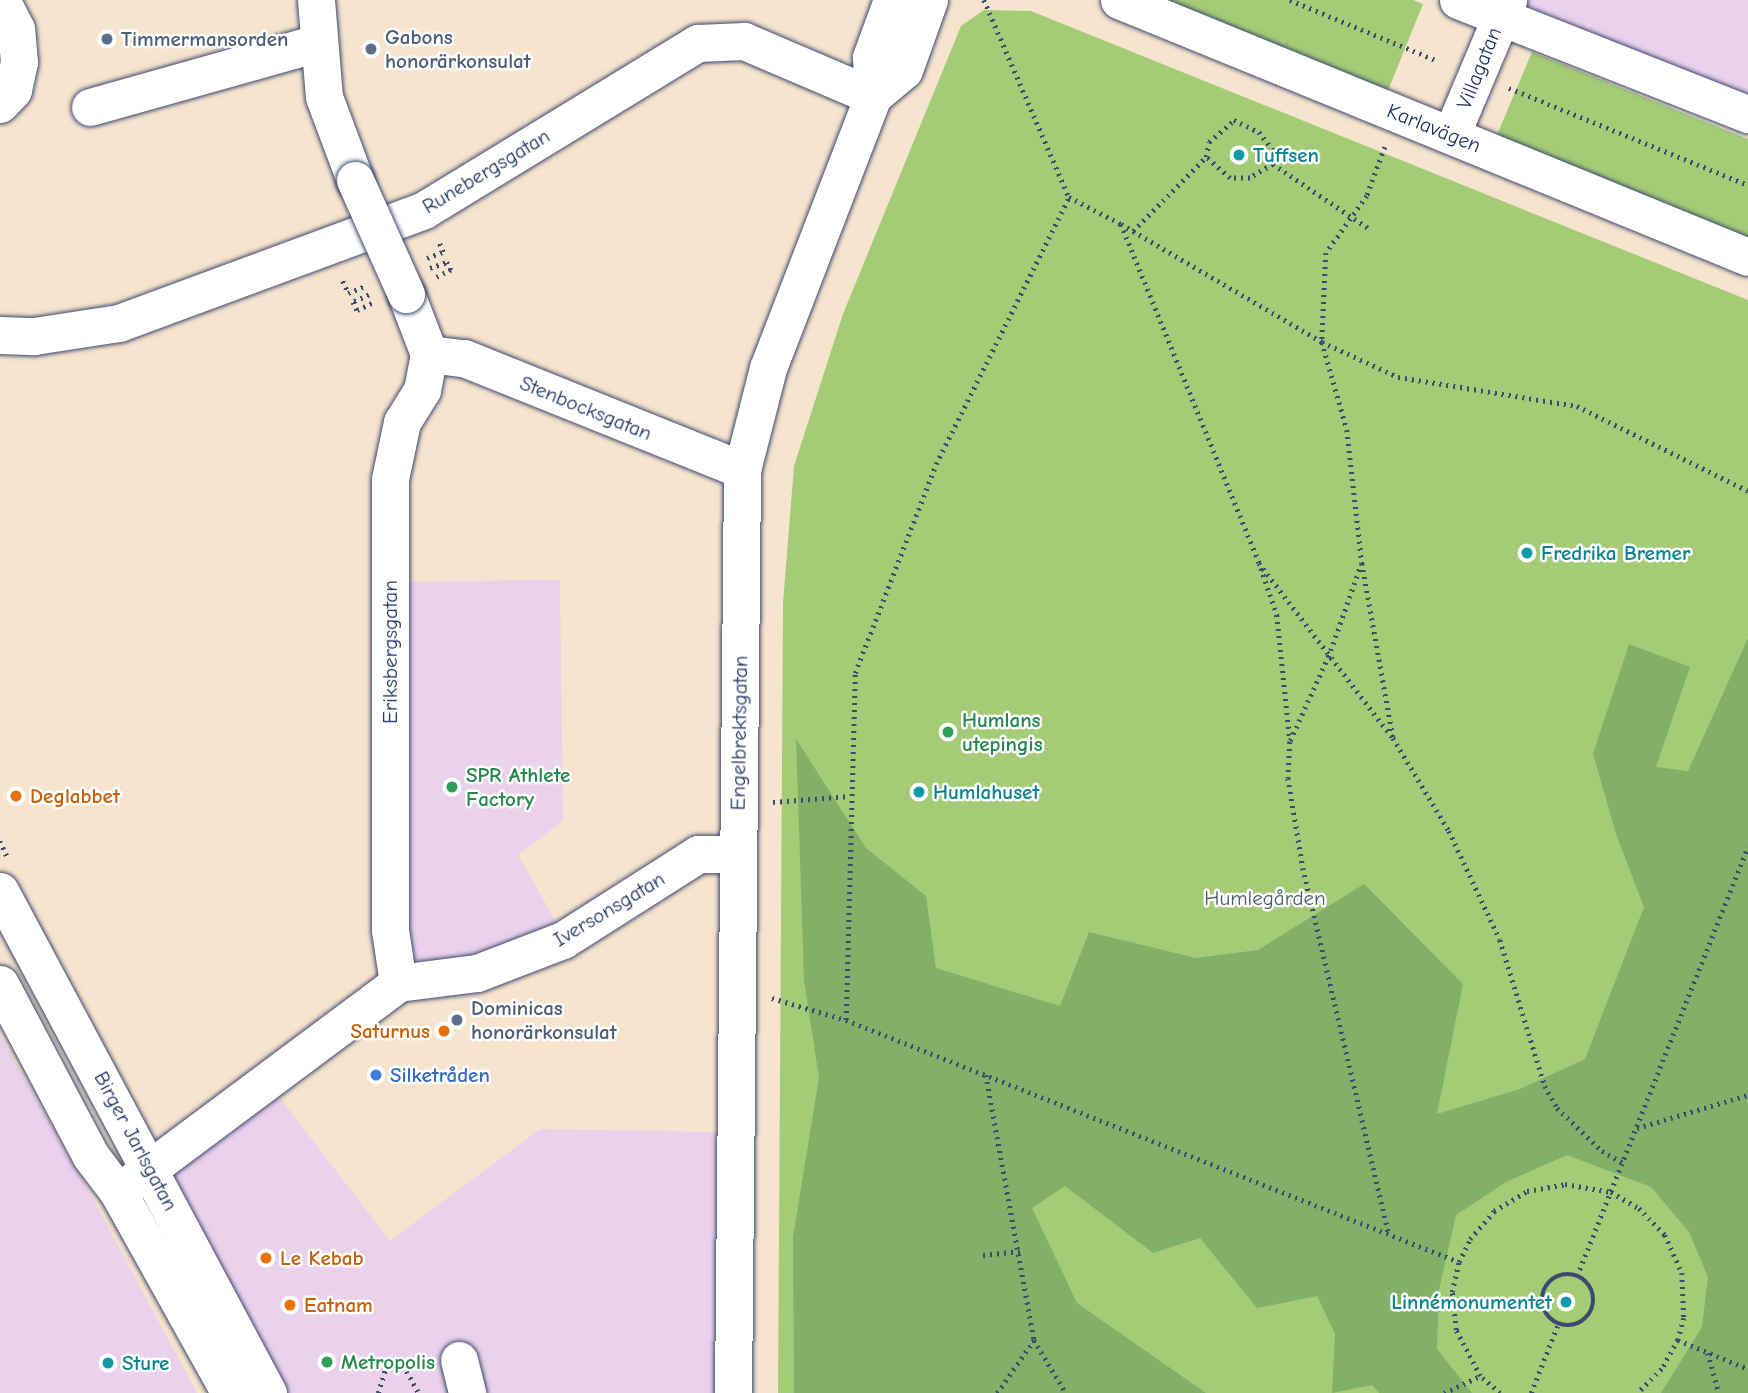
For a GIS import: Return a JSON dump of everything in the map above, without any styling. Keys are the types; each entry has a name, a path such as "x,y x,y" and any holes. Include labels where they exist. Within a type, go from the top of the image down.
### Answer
{"street":[{"path":"0,104 13,90 19,62 16,29 1,0"},
{"path":"316,0 317,43 324,97 355,180 383,292 429,354"},
{"name":"Engelbrektsgatan","path":"733,1393 742,470 768,368 873,96 872,57 892,0"},
{"name":"Engelbrektsgatan","path":"873,96 904,70 929,0"},
{"name":"Karlavägen","path":"1119,0 1748,257"},
{"path":"1458,0 1504,8 1748,114"},
{"name":"Villagatan","path":"1451,135 1504,8"},
{"name":"Runebergsgatan","path":"0,335 34,336 119,323 424,210 698,43 744,41 873,96"},
{"path":"90,107 317,43"},
{"name":"Stenbocksgatan","path":"429,354 464,358 742,470"},
{"name":"Eriksbergsgatan","path":"398,983 390,930 390,479 402,422 422,390 429,354"},
{"name":"Iversonsgatan","path":"398,983 477,973 563,940 698,854 737,854"},
{"name":"Birger Jarlsgatan","path":"0,891 152,1168 268,1393"},
{"name":"Birger Jarlsgatan","path":"0,936 103,1125 118,1192"},
{"path":"118,1192 398,983"},
{"name":"Birger Jarlsgatan","path":"0,984 90,1154 118,1192 227,1392"}],"path":[{"path":"984,0 1069,197 1121,224 1322,342 1398,377 1577,406 1748,491"},
{"path":"1290,0 1438,61"},
{"path":"1509,88 1748,185"},
{"path":"1133,231 1206,157 1209,142 1234,120 1259,132 1273,150 1273,164"},
{"path":"1385,146 1367,196 1350,216 1326,253 1322,342 1347,430 1362,563 1393,738"},
{"path":"1206,157 1230,178 1250,178 1273,164"},
{"path":"1273,164 1371,230"},
{"path":"846,1020 855,673 936,464 1069,197"},
{"path":"1121,224 1259,563 1277,615 1290,742 1288,778 1293,818 1389,1234"},
{"path":"438,240 443,252 424,260 428,269 447,261 451,270 438,276"},
{"path":"343,281 348,293 383,292"},
{"path":"383,292 356,310 353,302 383,292"},
{"path":"1259,563 1393,738 1430,794 1500,940 1539,1068 1557,1108 1602,1151 1622,1162"},
{"path":"1290,742 1329,656 1362,563"},
{"path":"772,802 850,796"},
{"path":"1577,1276 1748,847"},
{"path":"772,998 846,1020 1459,1262"},
{"path":"986,1074 1034,1340 1066,1393"},
{"path":"1636,1128 1748,1095"},
{"path":"1500,1393 1480,1376 1456,1330 1452,1292 1459,1262 1478,1228 1520,1194 1565,1184 1611,1192 1651,1218 1674,1250 1685,1297 1678,1340 1662,1369 1638,1393"},
{"path":"983,1255 1020,1251"},
{"path":"1560,1275 1577,1276 1591,1289 1590,1312 1575,1324 1558,1324 1544,1309 1545,1288 1560,1275"},
{"path":"1531,1393 1558,1324"},
{"path":"997,1393 1034,1340"},
{"path":"1678,1340 1748,1369"},
{"path":"1707,1352 1720,1393"},
{"path":"378,1393 386,1367 400,1359 419,1393"},
{"path":"1444,1393 1480,1376"}],"shaded area":[{"path":"1511,0 1748,0 1748,95"},
{"path":"560,580 563,821 518,855 567,941 401,987 393,582"},
{"path":"0,1035 94,1201 197,1393 0,1393"},
{"path":"270,1085 390,1241 540,1129 719,1132 714,1393 287,1393 167,1162"}],"green space":[{"path":"1157,0 1413,0 1423,4 1387,93"},
{"name":"Humlegården","path":"984,10 1031,11 1748,300 1748,1393 778,1393 783,604 794,466 843,314 961,26"},
{"path":"1532,52 1748,139 1748,237 1497,135"},
{"path":"1748,638 1748,1393 1661,1393 1702,1327 1708,1277 1689,1232 1651,1187 1567,1155 1506,1182 1456,1215 1439,1290 1437,1349 1472,1393 1379,1393 1372,1385 1332,1393 1335,1334 1317,1296 1257,1308 1200,1238 1153,1253 1065,1186 1032,1208 1077,1303 1206,1393 794,1393 793,1237 819,1078 804,980 796,739 866,848 926,896 936,968 1060,1006 1089,932 1196,958 1258,950 1364,884 1463,984 1437,1114 1520,1089 1585,1059 1644,907 1617,837 1593,754 1629,644 1690,667 1656,767 1688,771"}],"place":[{"name":"Timmermansorden","path":"107,39"},
{"name":"Gabons honorärkonsulat","path":"371,49"},
{"name":"Tuffsen","path":"1239,155"},
{"name":"Fredrika Bremer","path":"1527,553"},
{"name":"Humlans utepingis","path":"948,732"},
{"name":"SPR Athlete Factory","path":"452,787"},
{"name":"Humlahuset","path":"919,792"},
{"name":"Deglabbet","path":"16,796"},
{"name":"Dominicas honorärkonsulat","path":"457,1020"},
{"name":"Saturnus","path":"444,1031"},
{"name":"Silketråden","path":"376,1075"},
{"name":"Le Kebab","path":"266,1258"},
{"name":"Linnémonumentet","path":"1566,1302"},
{"name":"Eatnam","path":"290,1305"},
{"name":"Metropolis","path":"327,1362"},
{"name":"Sture","path":"108,1363"}]}
